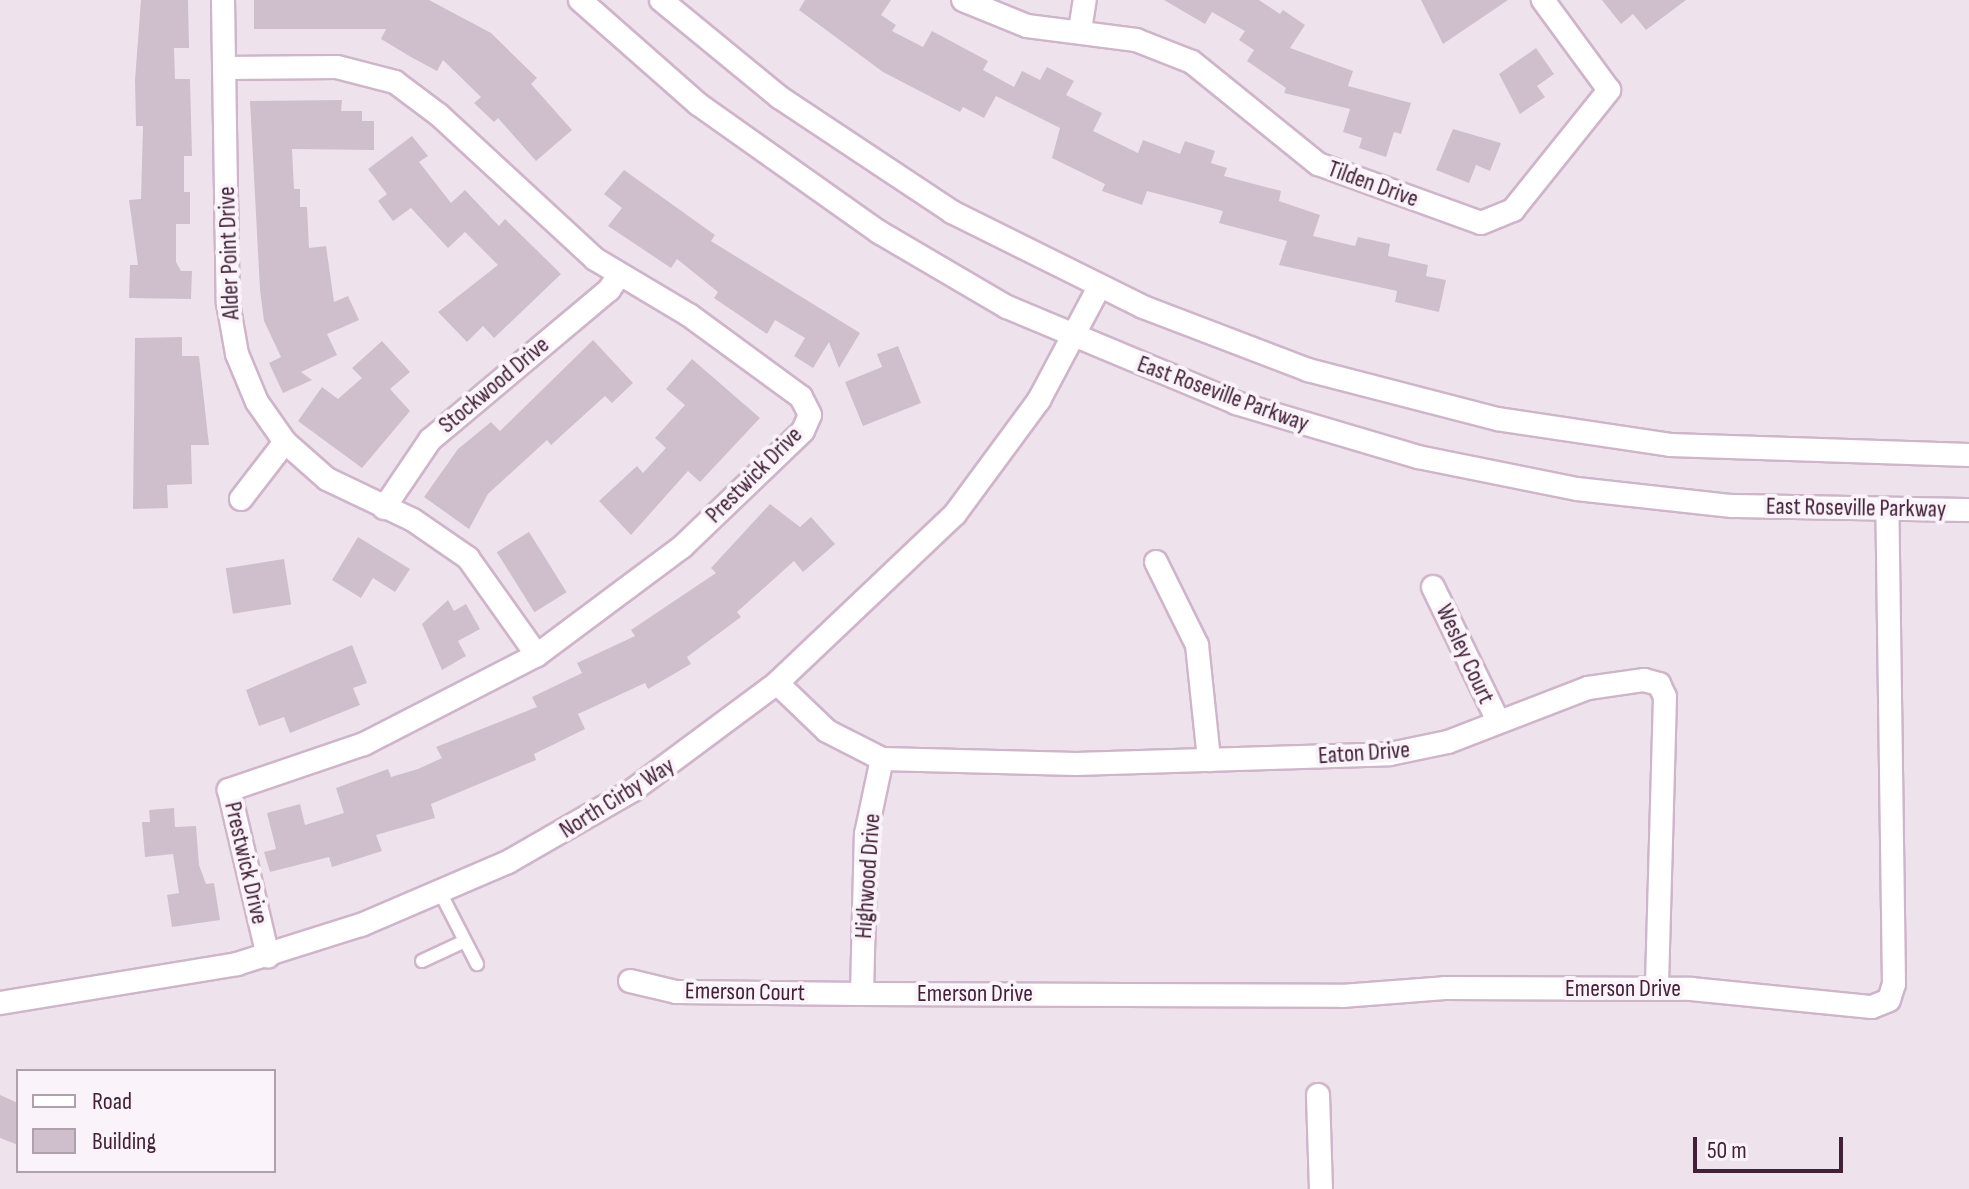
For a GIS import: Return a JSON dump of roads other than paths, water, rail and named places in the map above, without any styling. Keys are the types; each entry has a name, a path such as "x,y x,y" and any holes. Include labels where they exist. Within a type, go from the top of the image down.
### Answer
{"street":[{"name":"Alder Point Drive","path":"223,0 231,330 257,402 285,442 327,479 384,508 468,558 537,655"},
{"name":"East Roseville Parkway","path":"580,0 698,104 828,199 1007,307 1074,337 1290,421 1491,473 1662,500 1887,510 1969,510"},
{"path":"661,0 779,97 907,185 1099,287 1308,370 1497,419 1737,451 1969,455"},
{"name":"Tilden Drive","path":"963,0 1027,26 1080,30 1136,40 1192,62 1318,164 1481,223 1513,210 1609,90 1543,0"},
{"path":"1080,30 1085,0"},
{"name":"Prestwick Drive","path":"224,68 337,67 395,82 619,275 716,335 801,397 810,415 803,431 682,547 537,655 364,744 229,790 268,956"},
{"name":"Stockwood Drive","path":"384,508 430,440 609,290 619,275"},
{"name":"North Cirby Way","path":"0,1003 115,988 268,956 441,894 633,790 777,683 955,514 1012,442 1074,337 1099,287"},
{"path":"241,499 285,442"},
{"name":"Emerson Drive","path":"862,994 1342,996 1445,988 1657,989 1872,1007 1889,1000 1894,984 1887,510"},
{"path":"1156,562 1197,645 1209,760"},
{"name":"Wesley Court","path":"1433,587 1498,721"},
{"name":"Eaton Drive","path":"777,683 827,731 882,759 1209,760 1401,752 1448,742 1588,688 1644,680 1659,684 1665,697 1657,989"},
{"name":"Highwood Drive","path":"862,994 864,862 882,759"},
{"name":"Emerson Court","path":"630,981 676,992 862,994"},
{"path":"1318,1095 1321,1189"}],"lane":[{"path":"441,894 477,964"},
{"path":"422,961 463,942"}]}
